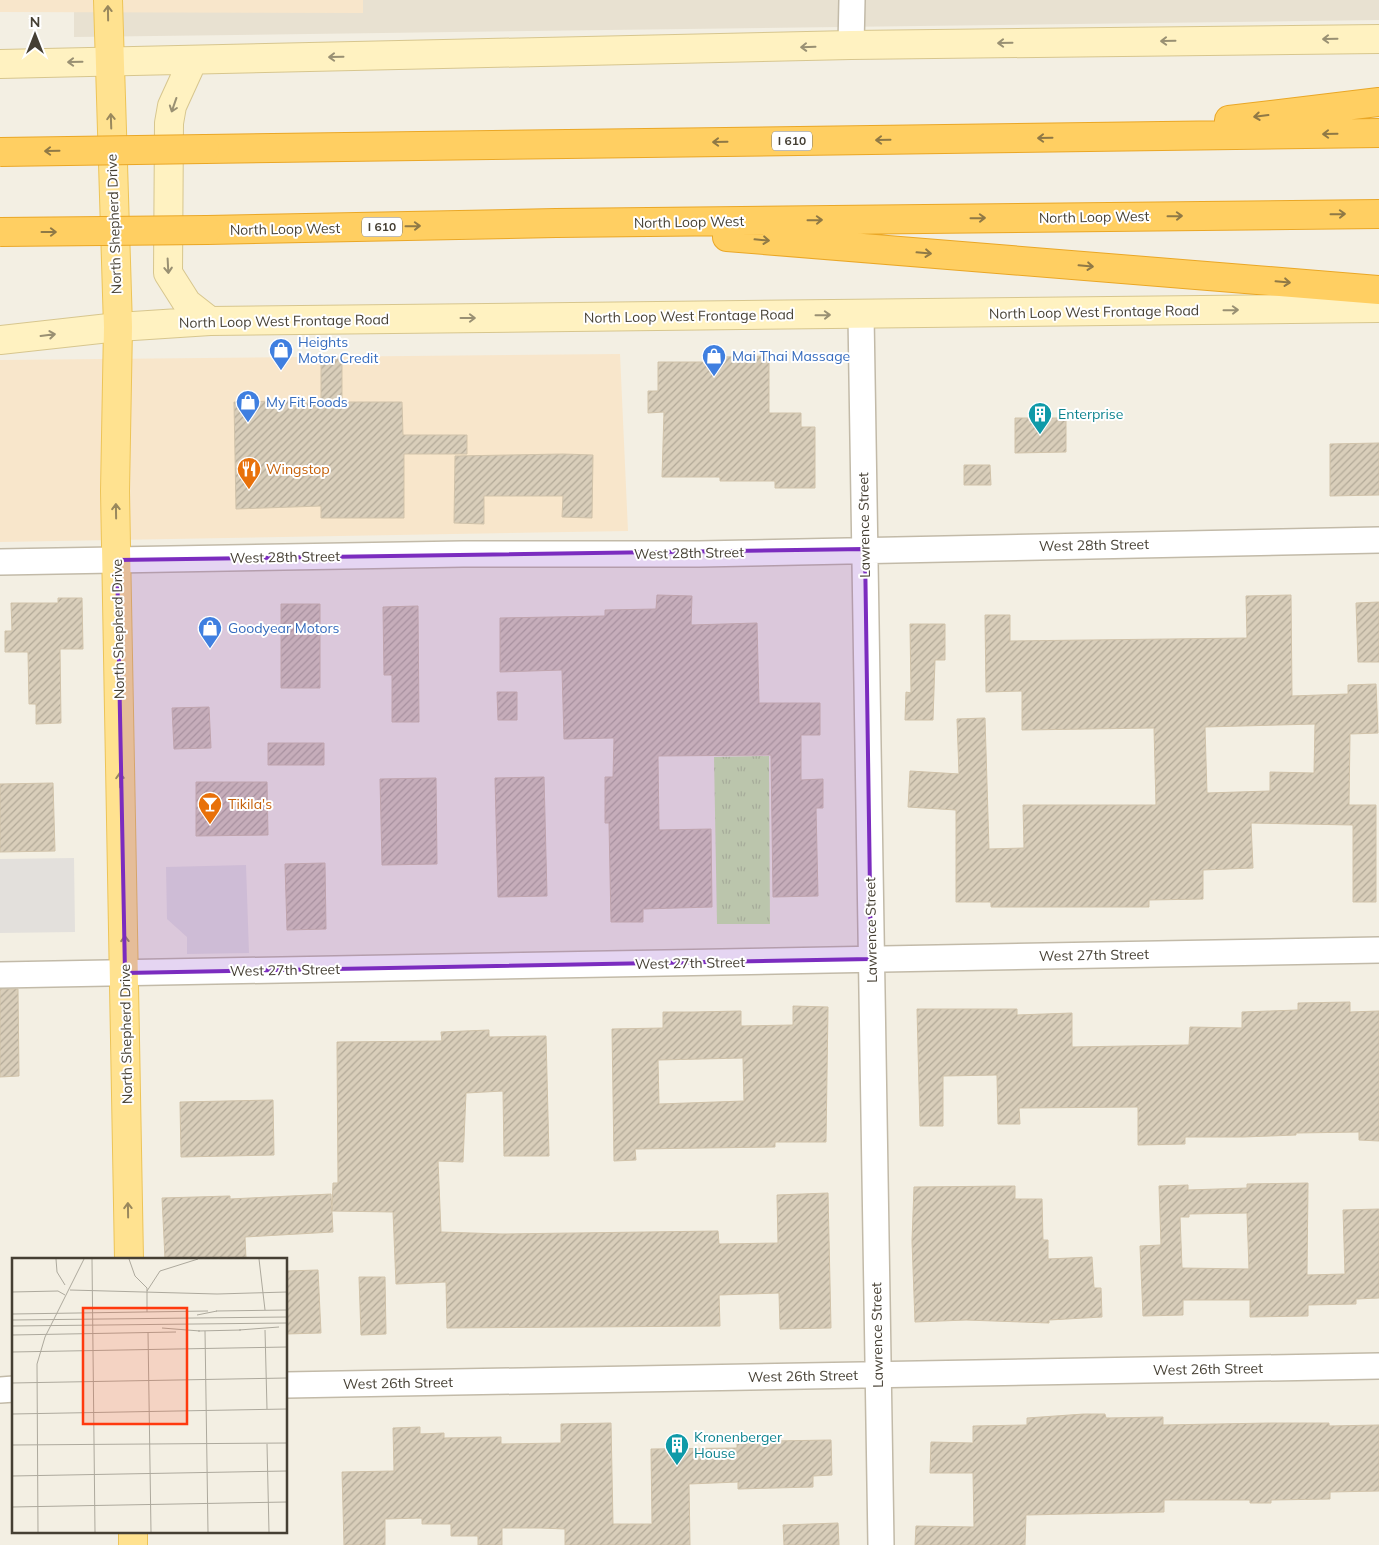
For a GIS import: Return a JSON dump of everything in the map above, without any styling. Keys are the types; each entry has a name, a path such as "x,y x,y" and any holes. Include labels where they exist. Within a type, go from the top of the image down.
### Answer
{"highway":[{"path":"1082,138 1379,102"},
{"name":"I 610","path":"0,152 1379,133"},
{"name":"North Loop West","path":"0,232 556,223 1379,214"},
{"path":"556,223 1379,290"}],"main road":[{"name":"North Shepherd Drive","path":"108,0 108,62 118,327 116,426 117,560 126,973 129,1258"},
{"path":"0,64 851,45 1379,39"},
{"path":"193,60 172,106 169,123 168,273 187,303 210,321"},
{"name":"North Loop West Frontage Road","path":"0,340 118,327 210,321 1379,308"},
{"path":"133,1532 134,1545"}],"street":[{"path":"851,45 852,0"},
{"name":"Lawrence Street","path":"861,315 881,1545"},
{"name":"West 28th Street","path":"0,562 463,554 709,554 1379,540"},
{"name":"West 27th Street","path":"0,975 1379,950"},
{"name":"West 26th Street","path":"288,1385 1379,1366"}],"highlighted area":[{"path":"865,549 871,959 125,973 117,560"}],"shaded area":[{"path":"0,0 363,0 363,13 0,12"},
{"path":"74,0 1379,0 1379,20 74,37"},
{"path":"620,354 628,531 0,542 0,360"},
{"path":"74,858 75,932 0,933 0,859"},
{"path":"246,865 249,953 187,954 187,937 167,919 166,867"}],"green space":[{"path":"769,756 770,924 717,924 714,757"}],"building":[{"path":"769,356 769,413 801,413 801,427 815,427 815,488 775,488 775,481 720,481 720,477 662,477 664,412 648,413 648,391 658,391 658,362 722,362 722,357"},
{"path":"321,357 342,357 342,402 402,402 403,435 467,435 467,454 404,454 404,518 321,518 321,506 236,509 234,402 321,400"},
{"name":"Enterprise","path":"1015,418 1066,418 1066,452 1015,453"},
{"path":"1379,443 1379,495 1330,496 1330,444"},
{"path":"593,455 592,518 562,517 563,496 484,496 484,524 454,523 455,456"},
{"path":"964,465 990,465 991,485 964,485"},
{"path":"657,595 692,596 691,625 757,623 759,703 820,703 820,735 801,735 801,780 823,779 823,808 816,808 818,896 773,897 771,755 658,756 659,830 711,829 712,907 643,909 643,922 611,922 609,823 605,823 605,777 613,777 614,738 564,739 562,670 500,672 500,618 605,616 605,610 656,609"},
{"path":"1291,595 1292,696 1348,694 1348,685 1376,684 1378,733 1350,734 1349,805 1376,805 1376,902 1353,902 1353,825 1251,823 1253,868 1203,870 1203,899 1149,900 1149,907 991,907 991,902 956,902 956,810 908,807 910,771 959,774 957,719 985,718 989,849 1024,848 1023,805 1156,805 1154,728 1022,730 1022,691 986,692 985,615 1010,615 1010,641 1247,638 1246,596","holes":["1315,724 1314,773 1270,772 1270,791 1207,793 1205,727"]},
{"path":"58,598 82,598 83,649 60,649 61,723 36,724 36,704 29,704 28,652 5,652 5,631 12,631 11,603 58,603"},
{"path":"1379,602 1379,662 1358,662 1356,603"},
{"path":"281,604 320,604 320,688 281,688"},
{"path":"418,606 419,722 392,722 392,675 384,675 383,607"},
{"path":"910,624 945,624 945,660 935,660 933,720 905,720 906,692 911,693"},
{"path":"497,692 517,692 517,720 498,720"},
{"path":"209,707 211,748 174,749 172,708"},
{"path":"268,743 324,743 324,765 268,765"},
{"path":"544,777 547,896 498,897 495,778"},
{"path":"436,778 437,864 382,865 380,779"},
{"path":"196,782 267,782 268,835 196,836"},
{"path":"53,783 55,851 0,852 0,784"},
{"path":"325,863 326,929 287,930 285,864"},
{"path":"0,989 18,989 19,1076 0,1077"},
{"path":"1350,1002 1350,1012 1379,1011 1379,1141 1359,1140 1359,1132 1296,1133 1296,1135 1243,1137 1185,1137 1185,1144 1138,1145 1138,1107 1019,1108 1020,1124 998,1124 997,1075 943,1076 943,1126 920,1126 917,1009 1017,1009 1017,1015 1072,1013 1072,1047 1189,1045 1190,1027 1242,1028 1242,1012 1298,1010 1298,1003"},
{"path":"793,1006 828,1007 826,1142 775,1142 775,1147 635,1149 636,1160 614,1161 612,1029 663,1028 663,1012 741,1011 741,1026 793,1025","holes":["743,1058 744,1101 659,1104 658,1060"]},
{"path":"489,1030 489,1037 546,1036 549,1156 504,1156 503,1091 466,1093 463,1162 438,1161 441,1232 502,1234 718,1231 719,1244 778,1243 777,1195 828,1193 831,1328 780,1329 779,1293 719,1295 720,1326 447,1328 446,1282 396,1284 393,1212 332,1211 333,1183 338,1183 337,1042 442,1041 441,1032"},
{"path":"273,1100 274,1155 181,1157 180,1102"},
{"path":"1308,1183 1307,1275 1345,1274 1343,1210 1379,1209 1379,1298 1356,1299 1356,1304 1308,1305 1308,1316 1250,1317 1250,1300 1183,1300 1183,1315 1143,1316 1140,1246 1161,1245 1159,1186 1188,1185 1188,1190 1247,1188 1247,1184","holes":["1247,1213 1249,1269 1182,1268 1180,1217 1189,1217 1189,1214"]},
{"path":"1015,1186 1015,1199 1042,1199 1043,1240 1048,1240 1048,1259 1092,1257 1094,1288 1101,1288 1102,1317 1049,1320 1049,1323 966,1320 915,1322 912,1241 914,1187"},
{"path":"331,1194 333,1232 245,1237 246,1258 165,1258 162,1198 230,1196 230,1199"},
{"path":"318,1270 321,1333 288,1334 288,1271"},
{"path":"359,1277 385,1277 386,1334 361,1335"},
{"path":"1105,1414 1106,1418 1163,1417 1163,1425 1329,1423 1329,1426 1379,1425 1379,1491 1330,1492 1330,1499 1271,1500 1271,1503 1250,1503 1250,1500 1164,1500 1164,1512 1026,1515 1025,1545 915,1545 916,1526 974,1527 973,1473 930,1473 931,1442 973,1443 973,1426 1027,1425 1027,1418"},
{"path":"611,1423 613,1524 652,1524 651,1449 737,1448 737,1437 773,1436 773,1441 831,1440 832,1475 813,1476 813,1487 738,1489 738,1482 689,1484 690,1545 565,1545 565,1529 502,1528 502,1545 478,1545 478,1536 451,1536 451,1524 422,1524 422,1518 385,1519 385,1545 344,1545 342,1472 394,1471 393,1428 420,1427 420,1434 444,1433 444,1438 501,1437 501,1444 561,1443 561,1424"},
{"path":"838,1523 839,1545 784,1545 783,1525"}],"place":[{"name":"Heights Motor Credit","path":"281,371"},
{"name":"Mai Thai Massage","path":"714,377"},
{"name":"My Fit Foods","path":"248,423"},
{"name":"Enterprise","path":"1040,435"},
{"name":"Wingstop","path":"249,490"},
{"name":"Goodyear Motors","path":"210,649"},
{"name":"Tikila's","path":"210,825"},
{"name":"Kronenberger House","path":"677,1466"}]}
